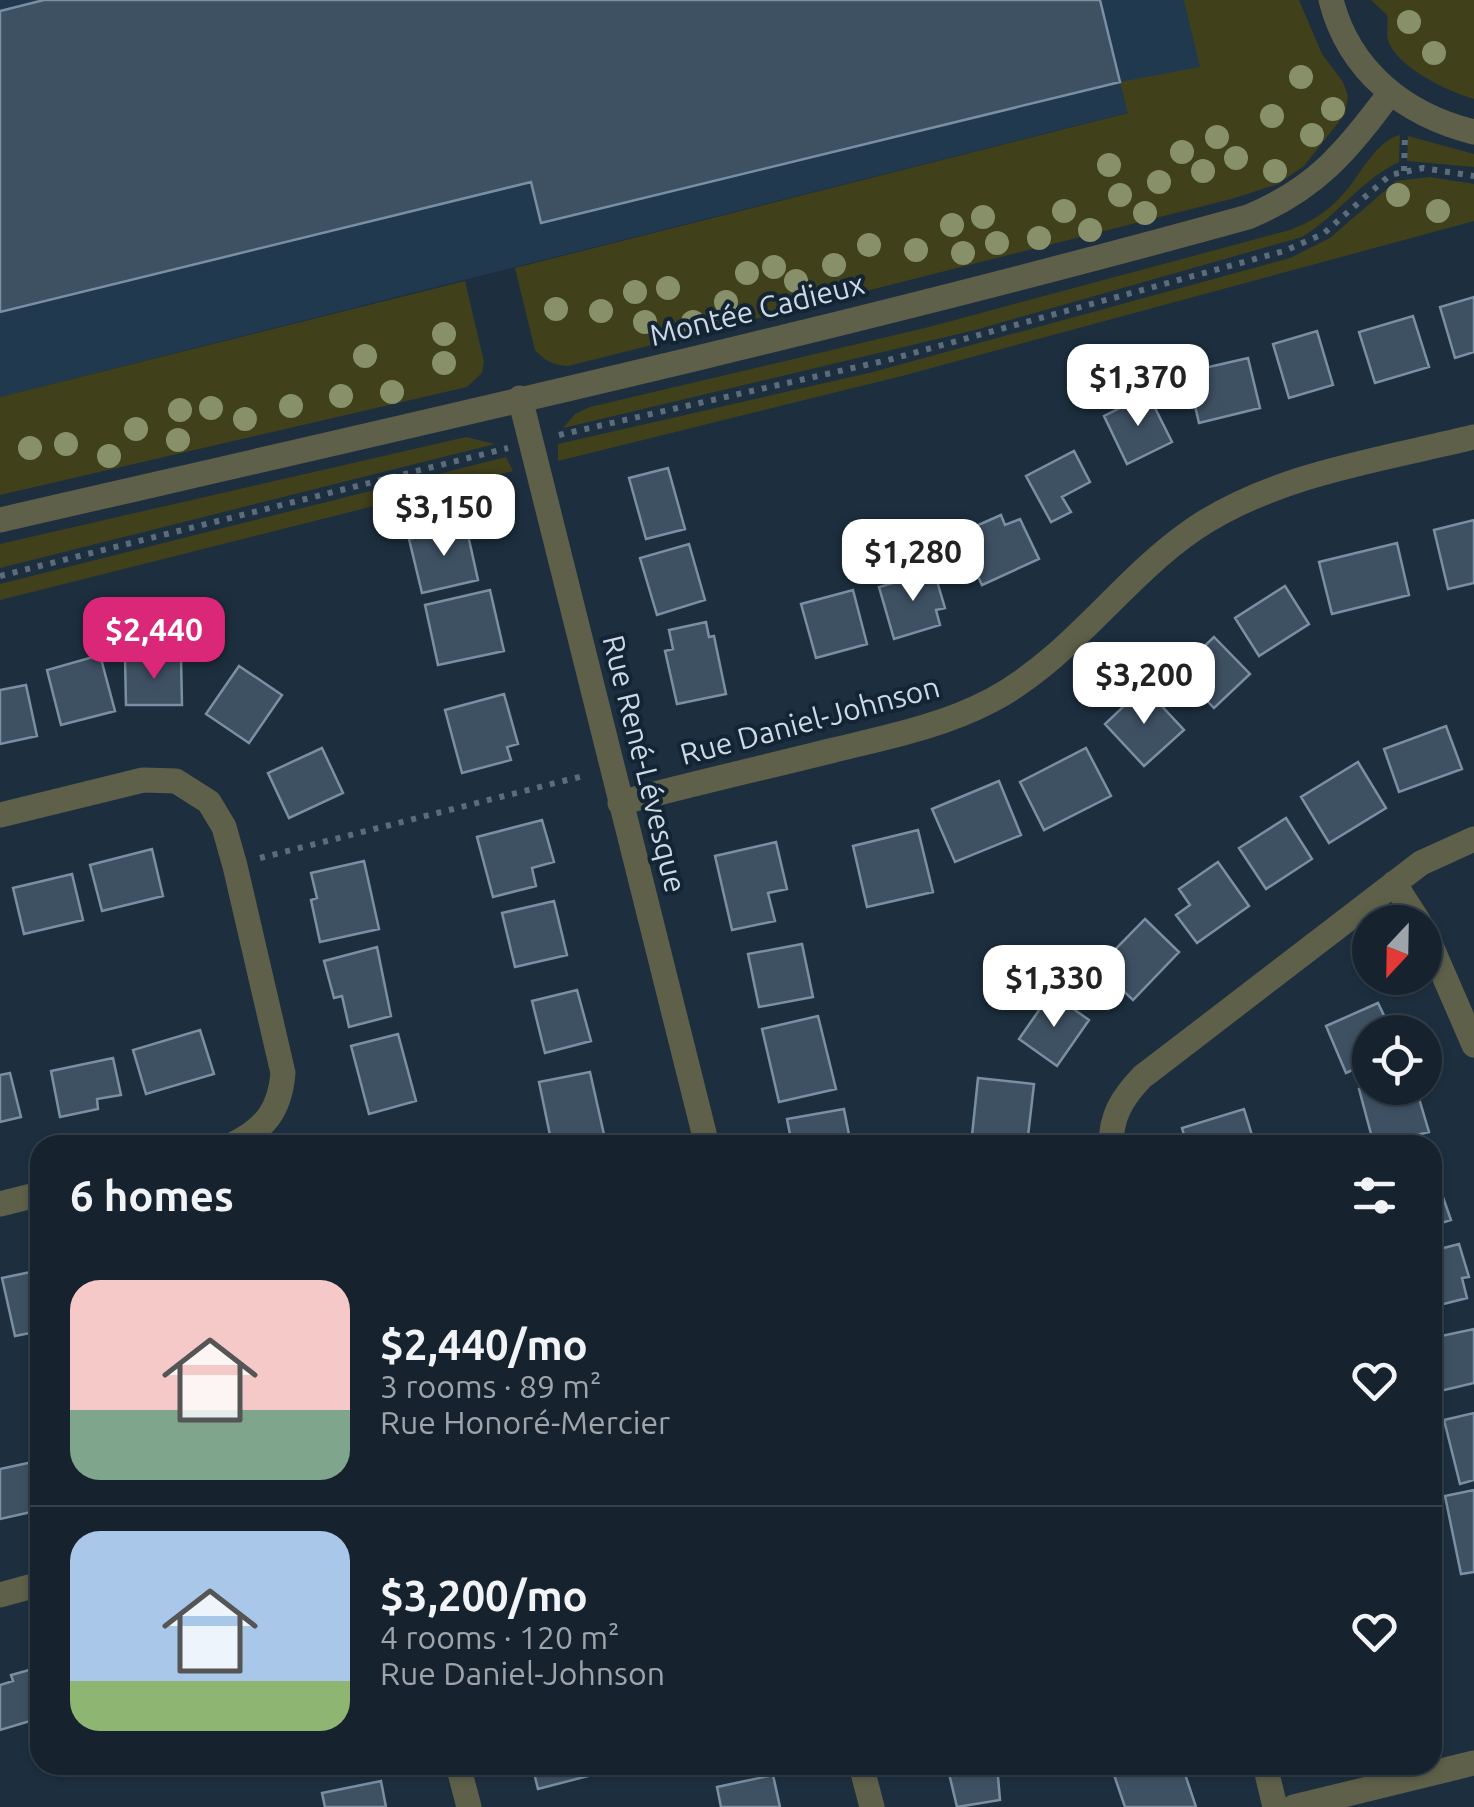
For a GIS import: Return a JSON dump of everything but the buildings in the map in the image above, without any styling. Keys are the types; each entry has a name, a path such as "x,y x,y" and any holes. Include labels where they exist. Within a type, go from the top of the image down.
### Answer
{"street":[{"path":"1331,0 1340,29 1360,63 1390,93 1426,116 1474,132"},
{"name":"Montée Cadieux","path":"0,520 917,304 1248,217 1287,200 1320,177 1351,145 1390,93"},
{"name":"Rue René-Lévesque","path":"520,398 703,1135"},
{"name":"Rue Daniel-Johnson","path":"620,803 887,738 967,713 1049,662 1164,552 1241,502 1294,482 1474,437"},
{"path":"0,815 108,788 161,780 188,786 210,802 235,866 281,1054 282,1089 272,1116 249,1135"},
{"path":"1111,1135 1118,1108 1142,1077 1421,863 1474,839"},
{"path":"1394,883 1408,905"},
{"path":"1442,971 1474,1045"},
{"path":"0,1204 30,1196"},
{"path":"0,1594 30,1586"},
{"path":"1442,1771 1474,1763"},
{"path":"460,1775 468,1807"},
{"path":"864,1775 872,1807"},
{"path":"1268,1775 1276,1807"},
{"path":"1294,1807 1425,1775"}],"path":[{"path":"1404,171 1405,135"},
{"path":"558,435 888,360 1284,252 1322,234 1374,187 1404,171 1423,168 1474,176"},
{"path":"0,576 501,450"},
{"path":"256,858 588,775"}],"shaded area":[{"path":"0,0 1299,0 1229,87 0,397"},
{"path":"1184,0 1299,0 1322,54 1343,82 1348,96 1345,114 1304,166 1278,184 568,366 550,362 535,350 515,268 1128,113 1120,82 1200,67"},
{"path":"1371,0 1474,0 1474,99 1451,91 1401,60 1388,40 1387,15"},
{"path":"1400,135 1399,162 1373,178 1302,237 975,330 563,428 575,414 590,407 929,327 1290,230 1332,205 1375,152"},
{"path":"1408,136 1474,154 1474,167 1407,161"},
{"path":"1430,177 1474,184 1474,221 902,376 558,461 558,444 873,372 1290,258 1330,238 1396,181"},
{"path":"465,281 484,362 482,373 467,387 0,495 0,397"},
{"path":"466,437 495,444 0,568 0,544"},
{"path":"506,457 513,471 0,600 0,584"}]}
